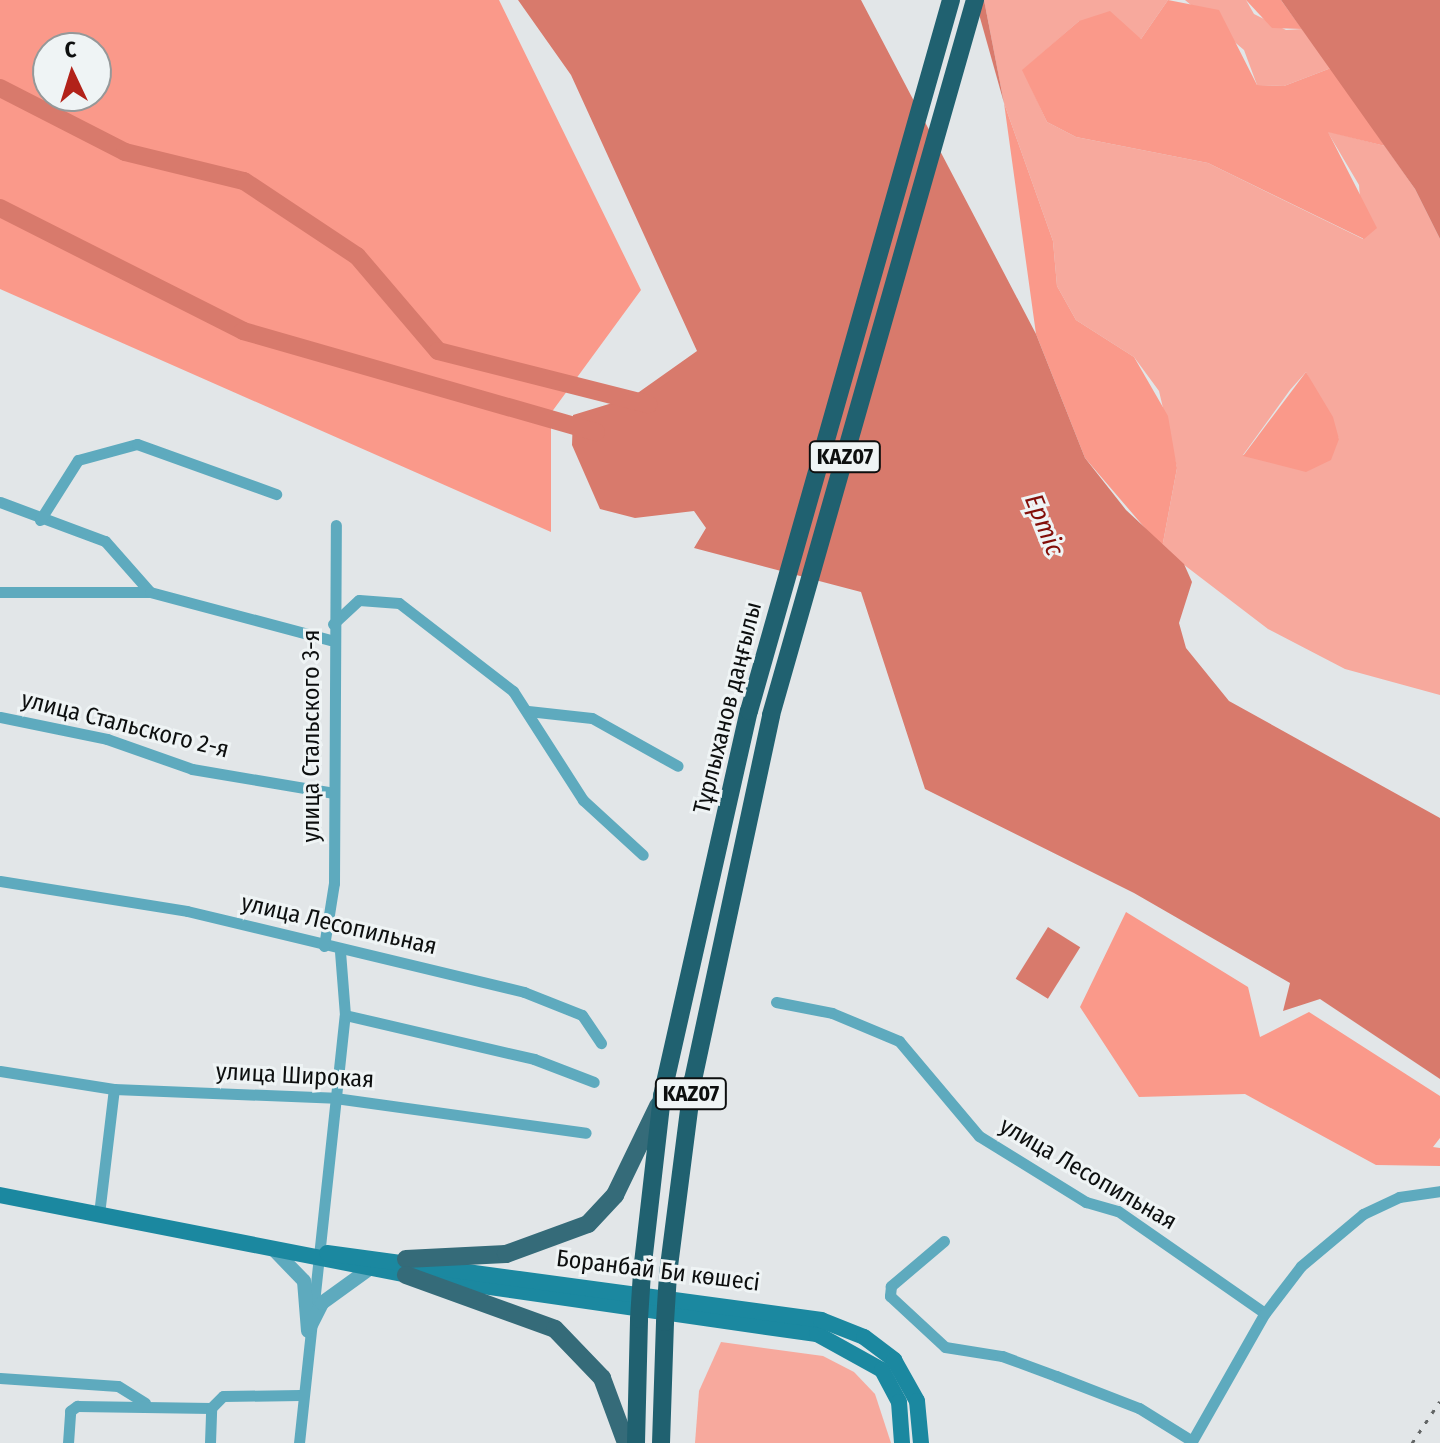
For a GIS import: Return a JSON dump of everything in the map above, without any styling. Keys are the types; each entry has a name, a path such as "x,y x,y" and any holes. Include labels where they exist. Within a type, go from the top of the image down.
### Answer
{"highway":[{"name":"Тұрлыханов даңғылы","path":"636,1443 642,1272 662,1096 761,665 951,0"},
{"name":"Тұрлыханов даңғылы","path":"661,1443 668,1274 693,1080 725,916 771,715 975,0"}],"main road":[{"path":"406,1267 506,1254 588,1224 615,1195 662,1096"},
{"name":"Боранбай Би көшесі","path":"0,1195 318,1254 817,1334 882,1370 899,1402 902,1443"},
{"name":"Боранбай Би көшесі","path":"318,1254 369,1269 406,1267 821,1320 864,1337 894,1360 917,1401 921,1443"},
{"path":"406,1267 555,1329 602,1378 626,1443"},
{"path":"662,1404 672,1443"}],"street":[{"path":"40,520 78,460 121,445 137,444 276,494"},
{"path":"0,502 40,520 105,541 150,592"},
{"name":"улица Стальского 3-я","path":"324,946 334,883 331,640 336,525"},
{"path":"0,592 150,592 331,640"},
{"path":"333,624 359,600 399,603 528,711 583,800 643,855"},
{"path":"528,711 592,718 678,766"},
{"name":"улица Стальского 2-я","path":"0,717 107,739 192,769 334,793"},
{"name":"улица Лесопильная","path":"0,881 187,911 340,952 381,955 565,1006 589,1021 601,1043"},
{"path":"299,1443 300,1395 345,1015 340,952"},
{"name":"улица Лесопильная","path":"776,1002 832,1013 899,1041 979,1136 1086,1202 1118,1211 1265,1313"},
{"path":"345,1015 534,1059 594,1082"},
{"name":"улица Широкая","path":"0,1071 114,1089 335,1098 586,1133"},
{"path":"99,1214 114,1089"},
{"path":"944,1241 891,1286 890,1296 945,1347 1002,1356 1139,1408 1191,1442 1265,1313 1301,1266 1363,1214 1399,1197 1440,1191"},
{"path":"259,1243 297,1268 308,1331"},
{"path":"308,1331 322,1303 369,1269"},
{"path":"0,1378 118,1386 145,1403"},
{"path":"210,1443 211,1408 223,1396 300,1395"},
{"path":"68,1443 70,1411 77,1406 145,1403 211,1408"}],"shaded area":[{"path":"0,0 499,0 641,290 551,413 551,532 0,289"},
{"path":"984,0 1168,0 1141,39 1079,21 1023,70 1047,122 1076,137 1208,163 1363,239 1359,185 1327,131 1385,146 1415,189 1440,239 1440,695 1345,669 1268,629 1162,548 1177,468 1159,391 1134,357 1076,320 1057,286 1053,241 1004,103","holes":["1306,372 1339,439 1243,455"]},
{"path":"1168,0 1219,10 1257,85 1284,86 1331,68 1385,146 1328,132 1377,228 1364,239 1208,163 1076,137 1047,122 1022,70 1079,21 1110,11 1141,39"},
{"path":"1185,0 1246,0 1254,14 1286,30 1302,29 1331,68 1284,86 1257,85 1244,50"},
{"path":"1246,0 1281,0 1302,29 1272,28"},
{"path":"1004,103 1053,241 1057,286 1076,320 1134,357 1168,416 1177,468 1162,548 1085,458 1036,334"},
{"path":"1306,372 1333,417 1339,439 1331,460 1306,472 1243,456"},
{"path":"1126,912 1248,987 1260,1037 1309,1012 1440,1096 1440,1138 1433,1147 1440,1148 1440,1166 1376,1165 1245,1094 1139,1097 1080,1007"},
{"path":"721,1342 823,1356 854,1372 875,1394 891,1443 695,1443 699,1391"}],"water":[{"name":"Ертіс","path":"518,0 861,0 1036,334 1085,458 1126,510 1184,564 1192,582 1179,623 1186,648 1229,701 1440,818 1440,1079 1320,999 1283,1011 1290,983 1134,893 925,789 861,592 694,548 706,528 694,511 635,518 600,509 572,445 573,415 632,397 697,351 571,75"},
{"path":"975,0 984,0 1004,103"},
{"path":"1281,0 1440,0 1440,239 1415,189"},
{"path":"1048,927 1080,947 1048,999 1016,979"}],"waterway":[{"path":"0,88 125,152 244,181 357,256 438,351 648,404"},
{"path":"0,208 243,331 596,432"}],"railway":[{"path":"1412,1443 1440,1401"}]}
